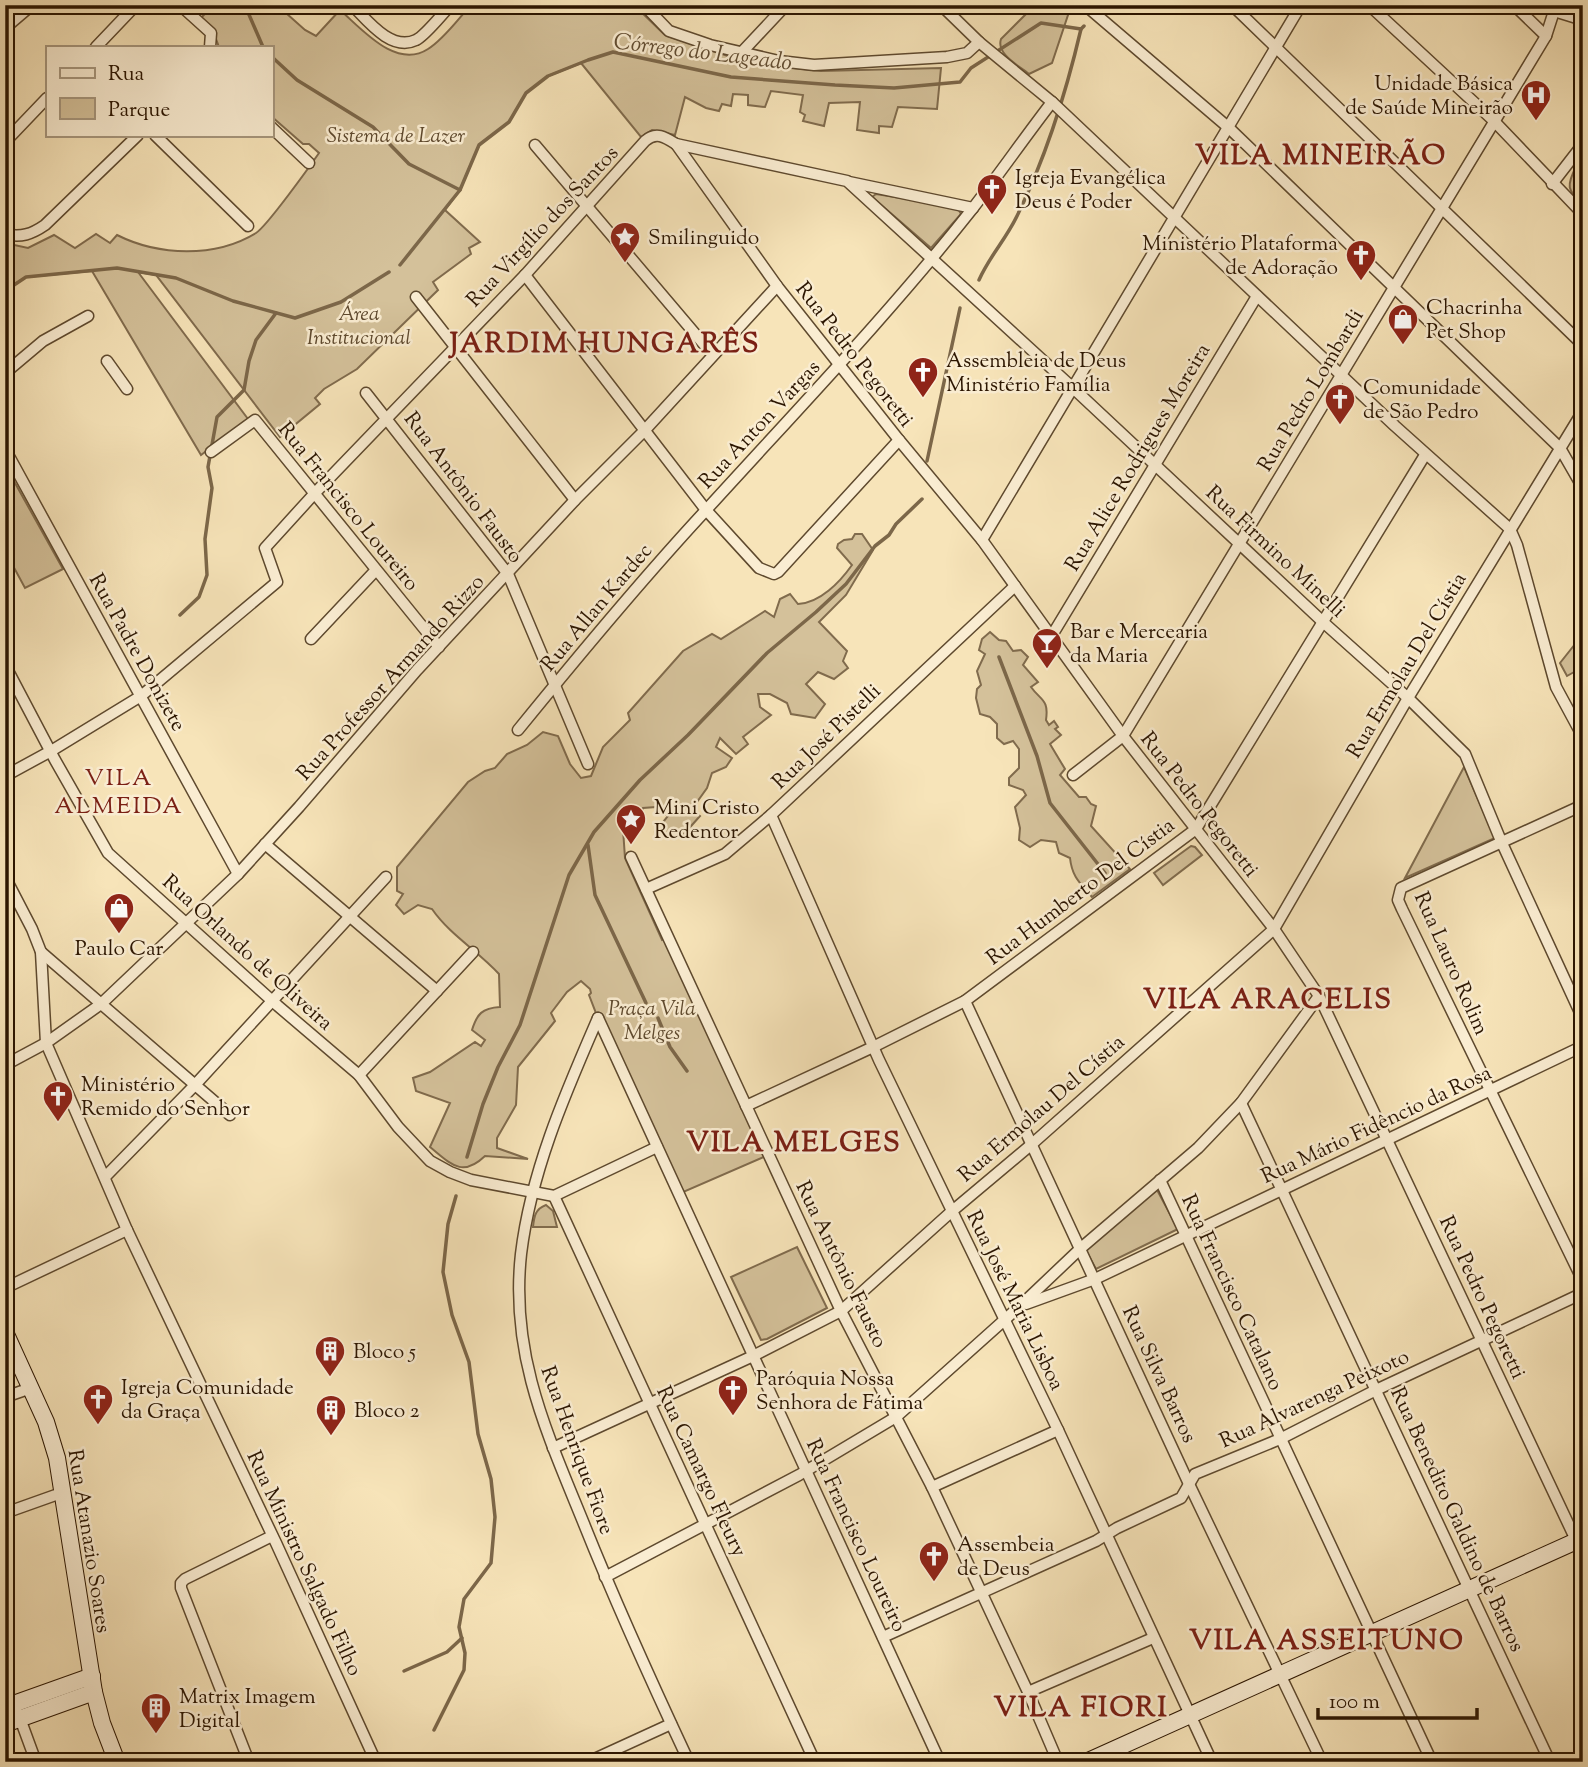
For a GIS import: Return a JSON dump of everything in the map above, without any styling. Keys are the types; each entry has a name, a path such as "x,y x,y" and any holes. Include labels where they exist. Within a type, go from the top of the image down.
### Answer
{"street":[{"path":"5,28 32,5"},
{"path":"97,46 136,5"},
{"path":"180,5 211,33 210,46"},
{"path":"352,5 383,34 399,42 416,40 451,5"},
{"path":"644,5 670,31 697,41 779,61 814,65 947,57 967,53 979,42"},
{"path":"742,52 786,5"},
{"path":"941,5 979,42 1052,102 1425,455 1510,529 1517,545 1556,687 1583,737"},
{"path":"1085,5 1229,128 1560,448 1583,488"},
{"path":"1232,5 1583,345"},
{"path":"982,540 1301,5"},
{"path":"1369,5 1493,120 1583,214"},
{"path":"1514,5 1546,36"},
{"path":"1555,8 1583,20"},
{"name":"Rua Pedro Lombardi","path":"1073,775 1123,736 1546,36 1555,8"},
{"path":"5,142 46,99"},
{"name":"Rua Anton Vargas","path":"706,510 841,364 973,208 1052,102"},
{"path":"273,129 309,163"},
{"path":"5,234 24,236 46,225 137,136"},
{"path":"156,136 248,226"},
{"name":"Rua Virgílio dos Santos","path":"141,696 277,582 265,548 386,417 524,275 651,136 663,136 676,144"},
{"path":"676,144 973,208"},
{"name":"Rua Pedro Pegoretti","path":"676,144 777,286 930,479 982,540 1123,736 1274,929 1319,996 1581,1545"},
{"path":"1552,184 1583,144"},
{"path":"535,145 713,355"},
{"name":"Rua Firmino Minelli","path":"847,181 1408,698 1465,754 1501,841 1583,1018"},
{"path":"524,275 706,510 759,568 770,573 778,572 899,440"},
{"name":"Rua Professor Armando Rizzo","path":"5,1065 46,1043 101,1004 238,874 439,648 777,286"},
{"name":"Rua Alice Rodrigues Moreira","path":"1051,637 1257,296"},
{"path":"416,297 575,500"},
{"path":"5,373 43,341 88,316"},
{"path":"107,360 127,389"},
{"name":"Rua Antônio Fausto","path":"366,393 508,574 589,764"},
{"name":"Rua Ermolau Del Cístia","path":"553,1448 753,1356 841,1311 1274,929 1408,698 1583,411"},
{"name":"Rua Francisco Loureiro","path":"211,452 255,421 439,648"},
{"name":"Rua Padre Donizete","path":"6,453 238,874"},
{"name":"Rua Humberto Del Cístia","path":"746,1106 965,1001 1196,829 1425,455"},
{"name":"Rua Allan Kardec","path":"517,730 706,510"},
{"path":"311,639 376,570"},
{"name":"Rua José Pistelli","path":"646,888 725,854 771,815 1015,586"},
{"name":"Rua Orlando de Oliveira","path":"5,665 108,853 271,1000 359,1075 398,1128 430,1161 471,1180 534,1191"},
{"path":"5,776 141,696"},
{"path":"1501,841 1583,805"},
{"name":"Rua José Maria Lisboa","path":"771,815 873,1047 1058,1430 1212,1762"},
{"name":"Rua Lauro Rolim","path":"1501,841 1401,888 1398,900 1583,1281"},
{"path":"265,844 437,991"},
{"name":"Rua Antônio Fausto","path":"632,857 841,1311 932,1487 1058,1762"},
{"name":"Rua Ministro Salgado Filho","path":"5,877 41,952 46,1043 127,1230 376,1762"},
{"path":"105,1177 194,1086 386,877"},
{"path":"41,952 230,1115"},
{"path":"359,1075 473,953"},
{"path":"605,1577 806,1471 896,1417 1081,1248 1198,1148 1241,1103 1319,996"},
{"name":"Rua Silva Barros","path":"965,1001 1189,1484 1322,1762"},
{"name":"Rua Francisco Loureiro","path":"598,1018 940,1762"},
{"name":"Rua Henrique Fiore","path":"598,1018 548,1137 534,1191 521,1253 520,1321 525,1360 539,1411 553,1448 605,1577 689,1762"},
{"name":"Rua Mário Fidêncio da Rosa","path":"1020,1306 1095,1279 1186,1237 1583,1046"},
{"name":"Rua Benedito Galdino de Barros","path":"1241,1103 1550,1762"},
{"path":"534,1191 554,1196 657,1147"},
{"name":"Rua Francisco Catalano","path":"1160,1180 1432,1762"},
{"name":"Rua Camargo Fleury","path":"554,1196 815,1762"},
{"path":"5,1288 127,1230"},
{"name":"Rua Alvarenga Peixoto","path":"883,1637 1108,1536 1117,1528 1181,1498 1195,1474 1280,1439 1376,1390 1583,1293"},
{"name":"Rua Atanazio Soares","path":"5,1332 46,1422 57,1458 93,1684 102,1723 117,1762"},
{"path":"5,1397 31,1388"},
{"path":"932,1487 1058,1430"},
{"path":"5,1513 64,1492"},
{"path":"249,1762 181,1583 272,1536"},
{"path":"1086,1762 1469,1588 1581,1545"},
{"path":"1028,1692 1153,1638"},
{"path":"36,1762 11,1713 93,1684"},
{"path":"588,1762 671,1724"}],"green space":[{"path":"213,5 277,5 305,30 316,36 340,10 369,36 392,51 416,54 434,45 471,5 634,5 665,35 749,63 821,71 941,68 937,109 898,107 892,127 879,126 879,133 857,130 860,102 829,103 824,126 803,121 805,115 800,112 803,95 771,91 765,107 748,105 748,95 733,94 731,106 722,104 719,111 706,108 685,97 675,135 652,130 641,137 581,63 548,76 526,93 509,122 479,145 460,190 445,210 480,242 469,248 471,254 433,282 438,290 357,369 324,389 315,398 320,404 280,437 156,275 138,272 248,419 201,455 92,271 26,277 5,291 5,243 28,248 54,235 75,248 96,234 110,243 117,235 151,247 205,250 240,241 256,233 269,219 319,153 309,144 303,144 273,118 273,46 219,46 213,31 201,18"},
{"path":"1035,5 1062,5 1069,12 1052,63 1029,74 1009,59 1000,44 1001,39"},
{"path":"1576,166 1583,166 1583,205 1573,195 1570,187"},
{"path":"876,194 957,207 961,214 931,248 872,197"},
{"path":"5,465 63,569 25,588 5,551"},
{"name":"Praça Vila Melges","path":"855,534 862,534 873,550 846,595 819,622 847,651 843,661 848,668 834,679 818,672 806,684 825,704 815,718 791,714 787,703 770,694 758,694 760,707 771,715 743,737 748,744 736,754 720,738 716,747 732,758 726,767 712,773 707,788 692,809 700,816 684,834 660,838 655,832 668,816 656,807 643,808 640,816 623,829 625,858 662,940 666,938 766,1156 681,1193 599,1021 589,995 590,989 581,981 567,992 551,1013 555,1021 518,1067 516,1105 497,1138 497,1148 528,1159 485,1156 470,1166 451,1163 430,1147 450,1103 416,1091 413,1078 430,1072 475,1042 481,1046 485,1040 472,1030 481,1013 500,1007 499,974 447,927 432,909 418,905 404,914 396,905 403,894 397,891 397,867 468,782 495,768 507,754 527,745 543,732 558,736 570,764 581,778 591,776 603,747 630,720 628,713 683,651 712,634 721,639 765,611 774,617 780,599 790,594 798,604 822,596 852,565 837,548 838,544 852,539"},
{"path":"990,632 999,640 1006,641 1013,651 1021,650 1028,657 1023,665 1038,682 1031,687 1045,704 1049,725 1054,721 1058,727 1055,729 1061,735 1050,744 1065,769 1060,775 1079,797 1086,797 1096,806 1091,826 1130,869 1092,897 1080,884 1070,858 1059,853 1056,842 1041,840 1030,847 1019,840 1020,828 1015,807 1026,795 1023,790 1009,785 1009,778 1019,768 1019,749 1013,741 1004,744 997,738 997,724 990,717 980,714 976,698 977,689 981,685 977,671 985,654 979,650 982,639"},
{"path":"1583,634 1583,667 1567,676 1560,663"},
{"path":"1464,767 1495,838 1405,878"},
{"path":"1191,846 1202,855 1163,885 1154,873"},
{"path":"1156,1188 1178,1229 1096,1269 1084,1247"},
{"path":"546,1205 553,1211 557,1227 533,1227 537,1211"},
{"path":"797,1247 827,1308 761,1340 731,1277"}],"waterway":[{"path":"247,10 263,46"},
{"name":"Córrego do Lageado","path":"400,265 460,190 479,145 509,122 526,93 548,76 588,60 613,52 731,77 894,88 960,82 971,68 1041,23 1081,29"},
{"path":"979,280 1013,224 1037,171 1084,26"},
{"path":"273,58 297,80 373,127 409,164 460,190"},
{"name":"Córrego do Lageado","path":"5,291 26,277 117,268 176,278 233,301 295,318 341,302 389,272"},
{"path":"927,461 960,308"},
{"path":"180,615 199,597 207,575 205,539 212,488 208,467 217,417 244,390 256,340 276,313"},
{"path":"467,1157 483,1104 498,1067 520,1025 569,875 594,832 640,780 688,735 767,653 846,584 875,546 889,535 896,524 922,499"},
{"path":"999,657 1037,756 1050,803 1105,873"},
{"path":"588,845 595,895 646,1003"},
{"path":"658,1018 670,1047 687,1071"},
{"path":"434,1730 464,1670 465,1653 459,1627 464,1599 491,1563 495,1517 491,1479 478,1434 469,1362 452,1315 443,1272 448,1224 456,1196"},
{"path":"404,1671 447,1652 462,1638"}],"place":[{"name":"Unidade Básica de Saúde Mineirão","path":"1536,122"},
{"name":"Igreja Evangélica Deus é Poder","path":"992,216"},
{"name":"Smilinguido","path":"625,264"},
{"name":"Ministério Plataforma de Adoração","path":"1361,282"},
{"name":"Chacrinha Pet Shop","path":"1403,346"},
{"name":"Assembleia de Deus Ministério Família","path":"923,399"},
{"name":"Comunidade de São Pedro","path":"1340,426"},
{"name":"Bar e Mercearia da Maria","path":"1047,670"},
{"name":"Mini Cristo Redentor","path":"631,846"},
{"name":"Paulo Car","path":"119,935"},
{"name":"Ministério Remido do Senhor","path":"58,1123"},
{"name":"Bloco 5","path":"330,1378"},
{"name":"Paróquia Nossa Senhora de Fátima","path":"733,1417"},
{"name":"Igreja Comunidade da Graça","path":"98,1426"},
{"name":"Bloco 2","path":"331,1437"},
{"name":"Assembeia de Deus","path":"934,1583"},
{"name":"Matrix Imagem Digital","path":"156,1735"}],"district":[{"name":"VILA MINEIRÃO","path":"1321,154"},
{"name":"JARDIM HUNGARÊS","path":"605,342"},
{"name":"VILA ALMEIDA","path":"119,791"},
{"name":"VILA ARACELIS","path":"1268,998"},
{"name":"VILA MELGES","path":"794,1141"},
{"name":"VILA ASSEITUNO","path":"1327,1639"},
{"name":"VILA FIORI","path":"1081,1706"}],"park label":[{"name":"Sistema de Lazer","path":"396,135"},
{"name":"Área Institucional","path":"359,325"}]}
